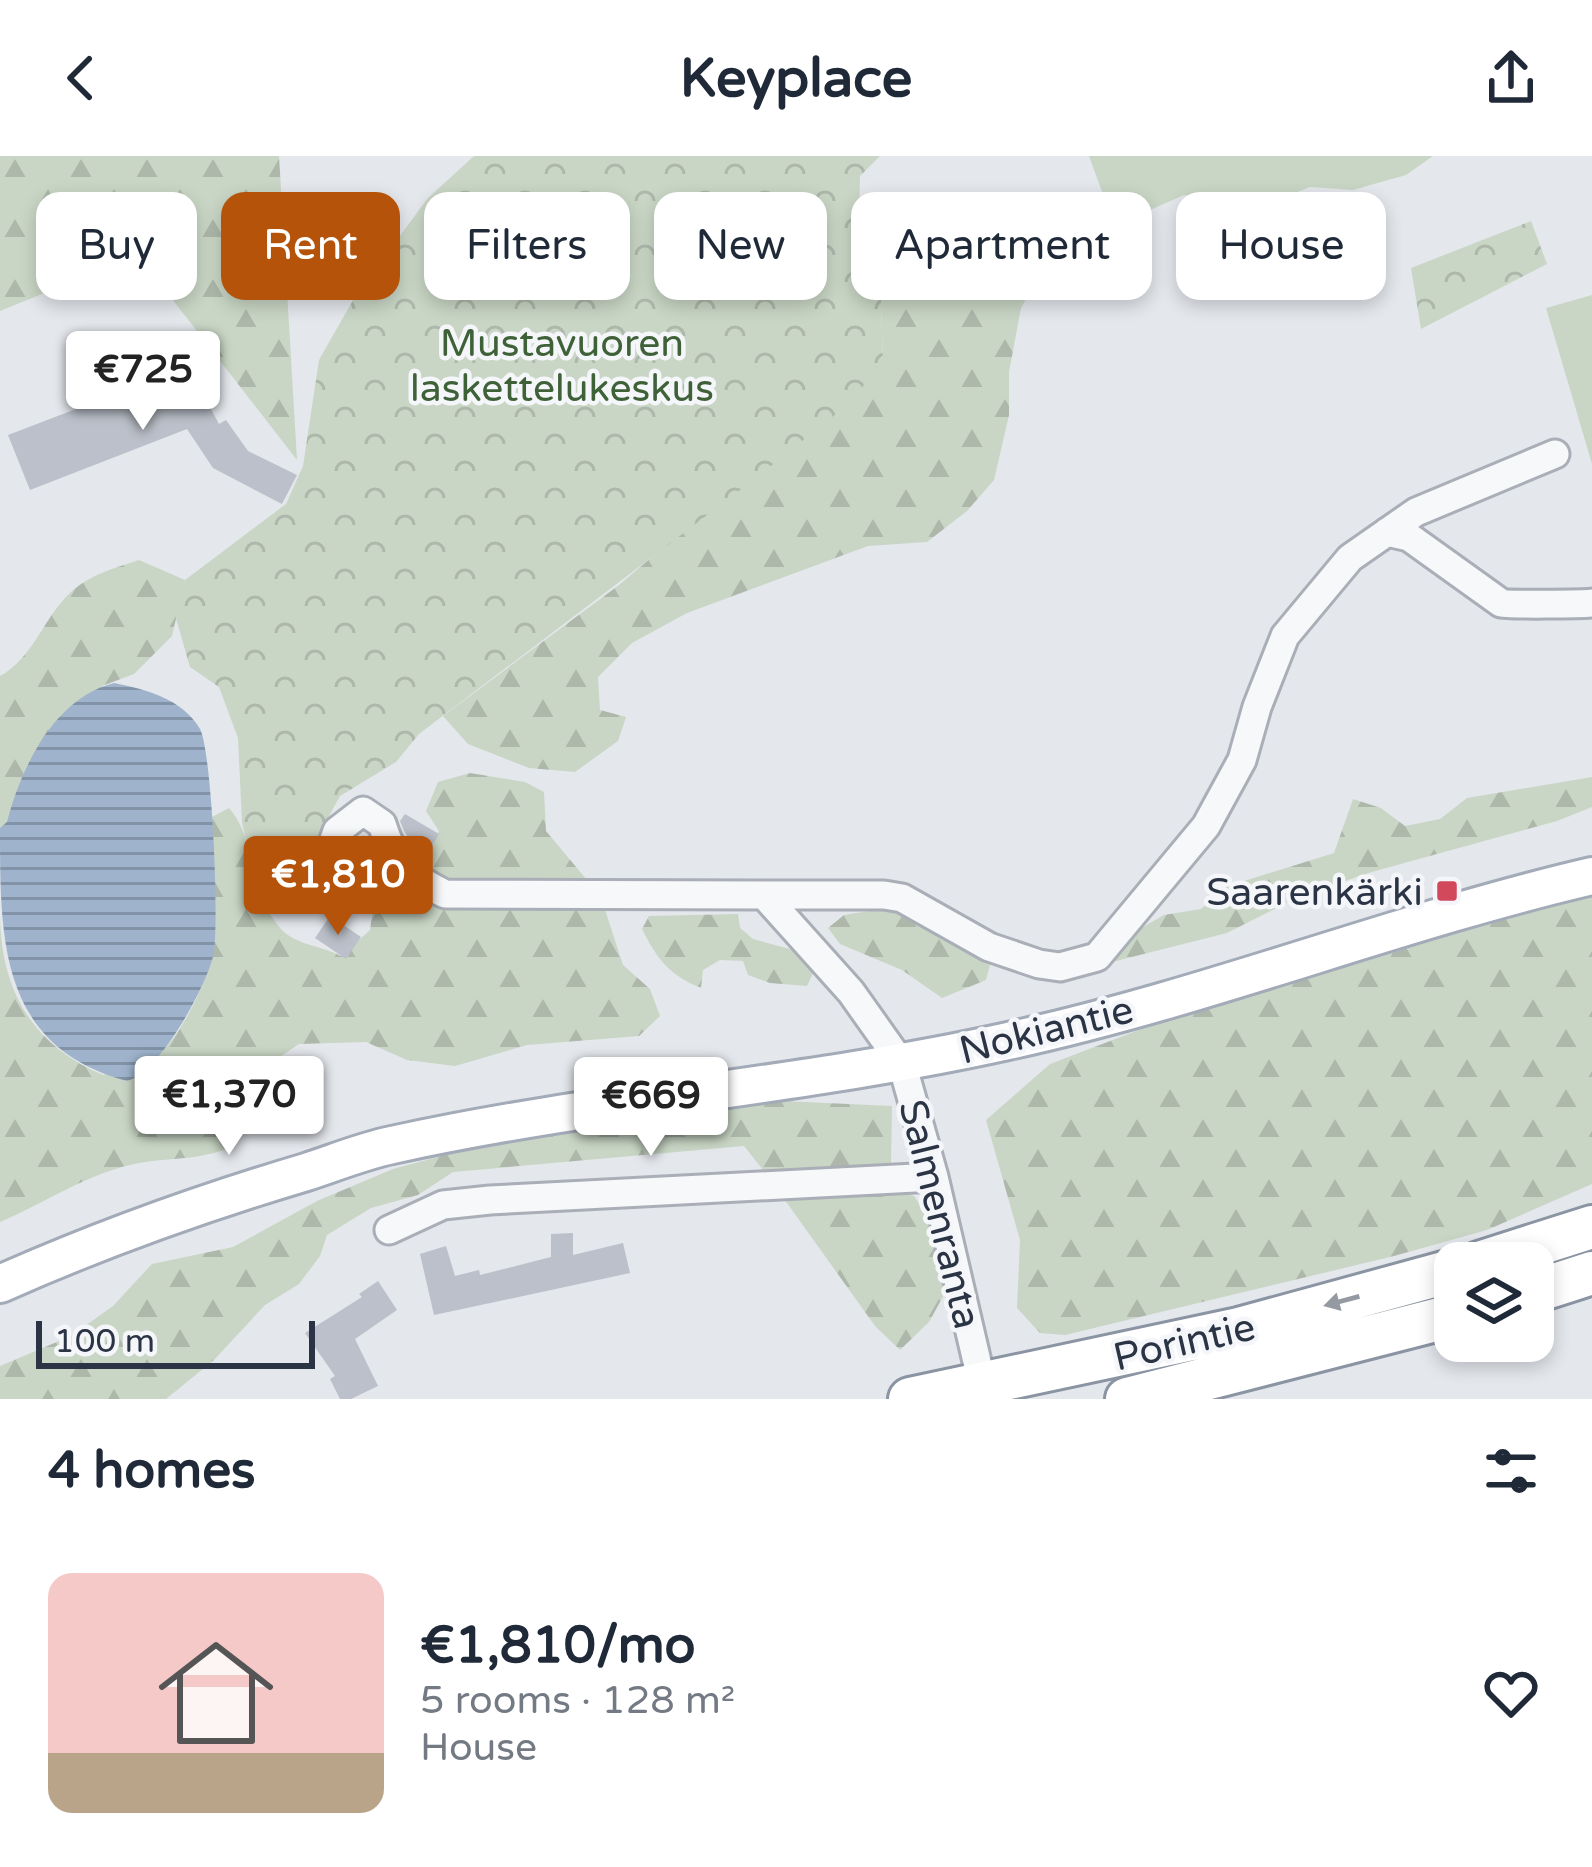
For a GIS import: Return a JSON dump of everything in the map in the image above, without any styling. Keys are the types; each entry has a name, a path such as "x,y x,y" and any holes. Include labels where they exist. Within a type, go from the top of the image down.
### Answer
{"highway":[{"path":"1545,1242 1592,1227"},
{"path":"1554,1285 1592,1273"},
{"name":"Porintie","path":"910,1399 1239,1329 1434,1276"},
{"name":"Porintie","path":"1127,1399 1434,1320"}],"main road":[{"name":"Nokiantie","path":"0,1284 254,1187 388,1146 902,1064 1113,1014 1452,910 1592,876"},
{"name":"Nokiantie","path":"0,1299 262,1198 488,1127"}],"street":[{"path":"325,866 337,831 363,812 382,824 391,853 411,876 445,894 884,895 902,898 989,947 1040,964 1060,967 1097,957 1206,826 1242,760 1285,637 1350,558 1416,512 1555,454"},
{"path":"1387,532 1409,537 1501,603 1592,603"},
{"name":"Salmenranta","path":"764,895 851,992 902,1064 978,1366"},
{"path":"388,1230 443,1205 490,1200 934,1177"}],"green space":[{"path":"0,156 279,156 281,192 221,192 221,300 288,300 297,460 173,300 197,300 197,192 36,192 36,296 0,311"},
{"name":"Mustavuoren laskettelukeskus","path":"474,156 880,156 860,176 860,192 851,192 851,300 881,300 883,360 851,402 419,734 396,762 340,796 289,889 259,892 242,823 238,738 219,687 190,667 175,615 185,580 286,504 303,466 319,360 353,300 400,300 400,236 424,203 424,300 630,300 630,192 435,192"},
{"path":"1089,156 1433,156 1406,175 1353,190 1176,192 1176,199 1152,209 1152,192 1102,192"},
{"path":"1531,221 1547,264 1421,329 1411,268"},
{"path":"1592,295 1592,464 1546,308"},
{"path":"881,300 1025,300 1009,372 1009,415 994,480 967,511 927,542 868,546 687,613 632,643 598,677 600,710 626,717 618,741 575,772 529,768 468,744 443,716 619,585 883,360"},
{"path":"139,560 185,580 172,636 134,674 102,686 22,782 7,823 0,828 0,676 21,659 76,587"},
{"path":"470,773 525,782 544,792 546,831 587,880 596,882 623,965 650,989 660,1016 639,1036 527,1045 455,1066 407,1060 366,1042 299,1044 268,1065 249,1090 243,1111 225,1124 231,1147 121,1167 0,1222 0,916 7,969 26,1013 58,1049 103,1075 160,1052 198,996 214,940 212,817 229,808 238,821 263,900 281,929 294,939 341,956 370,930 374,902 388,873 400,870 409,858 427,859 439,831 426,811 438,782"},
{"path":"1592,777 1592,807 1557,821 1368,873 1292,900 1227,933 1112,962 1136,931 1164,915 1201,909 1225,887 1334,853 1353,799 1381,808 1405,826 1440,819 1467,798"},
{"path":"1592,891 1592,1184 1487,1230 1394,1256 1065,1335 1040,1333 1017,1308 1020,1240 986,1120 1050,1064 1274,981 1357,964"},
{"path":"888,908 922,917 990,965 986,980 942,998 902,970 840,944 828,928 844,915"},
{"path":"738,914 740,928 753,939 793,950 814,971 807,986 770,983 748,975 743,961 720,960 703,970 701,988 665,965 642,929 649,916"},
{"path":"783,1101 892,1106 891,1163 767,1175 744,1146 453,1172 418,1195 371,1208 327,1235 320,1256 299,1284 265,1305 214,1360 166,1399 0,1399 0,1366 71,1336 113,1306 152,1264 233,1247 317,1201 393,1169 486,1144"},
{"path":"879,1186 914,1196 936,1229 945,1293 929,1322 900,1350 875,1326 782,1196"}],"water":[{"path":"114,683 173,703 200,729 208,770 215,878 215,940 208,971 166,1047 127,1081 85,1065 54,1043 31,1016 7,949 0,870 0,828 7,822 21,780 43,738 74,703"}],"building":[{"path":"157,354 165,374 185,361 219,424 226,420 248,451 297,475 282,504 213,468 187,429 30,490 8,435 144,383 136,364"},
{"path":"405,814 439,834 424,860 404,831 400,821"},
{"path":"347,856 380,865 368,911 332,901"},
{"path":"330,916 361,937 346,959 315,938"},
{"path":"573,1233 573,1255 623,1243 630,1273 434,1315 420,1254 446,1246 455,1276 479,1270 480,1275 551,1257 551,1234"},
{"path":"378,1281 397,1310 355,1339 378,1386 340,1399 330,1379 335,1376 305,1333 362,1297 359,1294"}],"place":[{"name":"Saarenkärki","path":"1447,891"}]}
